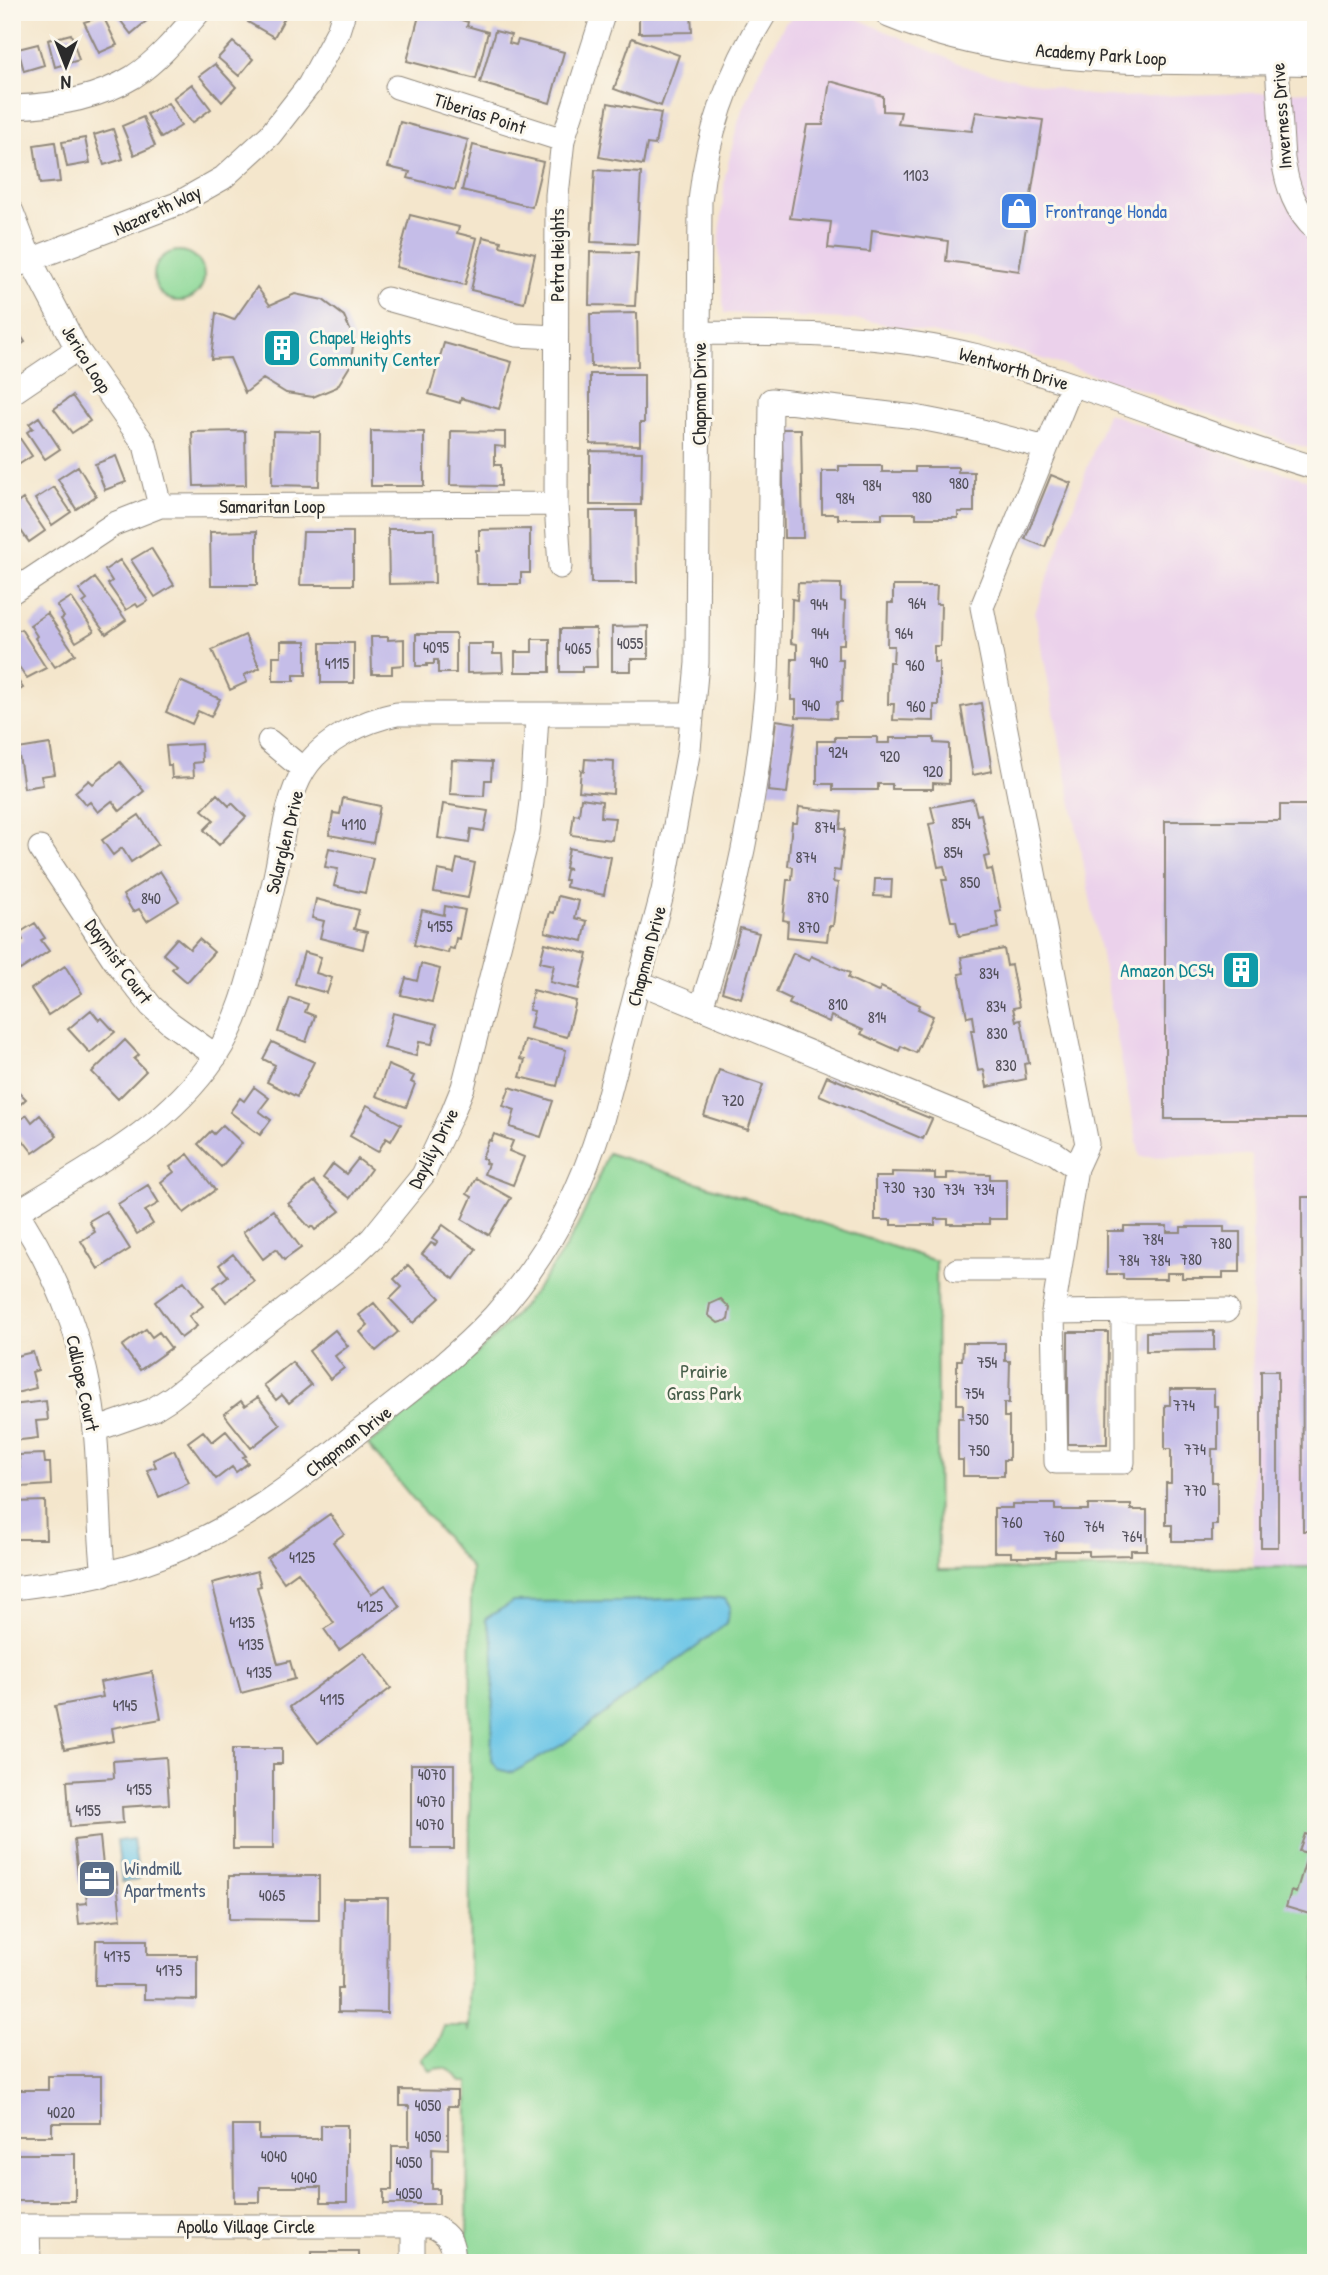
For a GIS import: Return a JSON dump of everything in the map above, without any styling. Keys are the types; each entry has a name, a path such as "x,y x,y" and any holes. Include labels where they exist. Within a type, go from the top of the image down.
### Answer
{"street":[{"path":"12,107 38,107 85,98 132,77 167,48 199,12"},
{"name":"Nazareth Way","path":"22,264 177,204 223,178 270,135 309,85 338,31 344,12"},
{"name":"Petra Heights","path":"560,567 556,504 557,195 563,140 604,12"},
{"name":"Chapman Drive","path":"12,1588 104,1575 214,1534 268,1502 440,1367 494,1316 545,1249 576,1193 601,1124 663,891 687,760 697,663 700,201 703,175 718,113 752,34 766,12"},
{"name":"Academy Park Loop","path":"891,12 957,35 1041,51 1124,58 1274,29 1316,60"},
{"name":"Academy Park Loop","path":"974,12 1008,22 1072,32 1274,29 1316,35"},
{"name":"Inverness Drive","path":"1274,29 1286,176 1298,209 1316,230"},
{"name":"Tiberias Point","path":"397,87 563,140"},
{"name":"Jerico Loop","path":"12,212 22,264 77,349 145,445 160,506"},
{"path":"387,299 516,335 556,337"},
{"name":"Wentworth Drive","path":"699,332 823,334 897,341 977,356 1072,384 1316,468"},
{"path":"12,393 77,349"},
{"path":"1072,384 982,607 1087,1144 1076,1168 1053,1312 1056,1462 1123,1462 1123,1311"},
{"path":"701,1008 720,950 740,873 764,712 768,648 771,400 915,417 971,428 1046,448"},
{"name":"Samaritan Loop","path":"12,592 114,524 160,506 556,504"},
{"name":"Solarglen Drive","path":"14,1209 136,1139 176,1105 215,1056 238,1012 247,985 273,887 291,801 304,770 331,743 377,718 397,714 692,714"},
{"name":"Daylily Drive","path":"95,1430 152,1409 195,1381 350,1259 393,1215 423,1175 463,1087 521,864 532,802 537,715"},
{"path":"269,741 304,770"},
{"name":"Daymist Court","path":"40,848 116,961 151,1006 215,1056"},
{"path":"638,982 1055,1153 1076,1168"},
{"name":"Calliope Court","path":"14,1209 38,1247 65,1310 87,1383 95,1430 99,1532 104,1575"},
{"path":"957,1270 1059,1270"},
{"path":"1053,1312 1227,1310"},
{"path":"20,2226 29,2263"},
{"name":"Apollo Village Circle","path":"20,2226 432,2226 445,2232 453,2246 454,2263"},
{"path":"413,2226 413,2263"}],"shaded area":[{"name":"Frontrange Honda","path":"802,12 842,12 972,69 1088,95 1123,97 1316,91 1316,450 1139,389 1008,348 864,320 724,313 719,247 725,176 739,119 759,72 785,23"},
{"path":"1107,413 1250,463 1316,482 1316,1567 1253,1567 1252,1155 1140,1157 1035,613"}],"green space":[{"path":"179,251 197,258 204,276 197,294 179,301 161,294 154,276 161,258"},
{"name":"Prairie Grass Park","path":"608,1153 936,1261 938,1570 1316,1567 1316,2263 467,2263 468,2082 461,2082 448,2069 430,2071 421,2059 435,2048 444,2026 467,2026 469,2032 471,1568 368,1445 456,1373 484,1347 535,1291 577,1227"}],"water":[{"path":"711,1597 725,1599 730,1607 726,1623 710,1636 562,1745 512,1773 498,1769 491,1759 494,1661 493,1641 485,1619 513,1602"},
{"path":"133,1839 139,1880 122,1882 117,1841"}],"building":[{"path":"114,12 146,12 150,18 131,34"},
{"path":"253,12 277,12 285,17 274,37 248,22"},
{"path":"420,12 438,13 468,22 467,26 488,32 476,79 407,61"},
{"path":"639,12 691,12 692,32 639,33"},
{"path":"103,16 117,45 99,53 84,22"},
{"path":"495,31 511,35 509,43 516,45 518,40 564,52 550,103 480,83"},
{"path":"71,34 79,60 55,67 48,40"},
{"path":"632,38 679,55 661,106 614,89"},
{"path":"233,42 253,59 239,76 218,58"},
{"path":"38,44 44,65 24,71 18,49"},
{"path":"215,64 236,87 222,102 199,76"},
{"path":"830,81 883,96 883,111 901,112 898,124 972,131 976,112 1043,120 1019,271 946,261 948,241 872,230 870,252 828,248 831,222 790,218 807,125 823,125"},
{"path":"192,84 211,109 192,123 173,98"},
{"path":"168,103 181,126 161,138 147,114"},
{"path":"608,103 661,113 655,145 647,144 643,165 599,157"},
{"path":"143,117 155,146 134,155 122,126"},
{"path":"400,122 468,140 455,190 408,178 410,172 388,167"},
{"path":"113,129 123,159 104,165 94,135"},
{"path":"85,138 90,163 67,167 62,142"},
{"path":"55,142 60,182 40,184 34,145"},
{"path":"473,145 543,162 532,207 462,190"},
{"path":"595,170 641,173 637,244 591,242"},
{"path":"410,215 459,227 457,233 477,238 465,285 396,267"},
{"path":"483,237 501,241 500,246 535,254 524,303 471,290"},
{"path":"590,252 638,253 635,306 589,305"},
{"name":"Chapel Heights Community Center","path":"257,287 270,305 295,294 323,300 344,316 354,339 350,366 337,387 313,397 286,393 263,379 245,393 230,358 211,359 216,313 234,320"},
{"path":"637,313 638,366 591,367 590,314"},
{"path":"12,323 25,342 12,351"},
{"path":"444,343 512,362 499,409 461,398 460,403 429,394"},
{"path":"590,374 644,374 644,423 640,423 640,445 590,444"},
{"path":"72,396 90,421 72,433 54,409"},
{"path":"39,417 60,449 45,459 27,432 33,428 29,424"},
{"path":"782,429 801,429 803,538 784,538"},
{"path":"245,431 246,485 194,486 192,432"},
{"path":"273,431 320,432 319,486 272,485"},
{"path":"371,431 424,432 424,486 371,486"},
{"path":"451,431 505,432 505,447 495,446 495,465 501,465 501,486 450,485"},
{"path":"17,434 32,456 12,469 12,437"},
{"path":"590,451 642,452 641,505 590,505"},
{"path":"116,456 126,482 105,490 95,464"},
{"path":"78,466 96,496 76,509 58,479"},
{"path":"839,466 882,466 882,472 915,472 915,467 958,467 958,472 974,472 974,512 958,512 958,518 916,518 916,513 882,513 882,519 838,519 838,514 822,514 822,471 839,471"},
{"path":"1051,475 1071,483 1045,547 1025,539"},
{"path":"54,487 71,512 52,525 35,499"},
{"path":"23,499 45,531 29,542 12,518 12,507"},
{"path":"590,511 636,511 637,583 591,583"},
{"path":"388,529 434,529 435,583 389,584"},
{"path":"530,529 530,573 521,573 521,584 477,584 476,550 479,550 479,530"},
{"path":"257,531 257,585 211,585 210,532"},
{"path":"303,532 353,532 353,585 300,585"},
{"path":"151,548 174,585 155,597 131,560"},
{"path":"120,560 148,601 126,610 108,584 112,581 105,570"},
{"path":"95,578 126,620 106,634 83,603 87,600 79,590"},
{"path":"798,583 841,584 841,601 845,602 844,644 838,644 838,659 843,659 842,702 837,702 836,718 796,717 796,700 791,700 792,659 797,659 797,644 791,643 792,599 797,600"},
{"path":"893,586 937,586 936,604 941,604 940,646 934,646 934,662 939,662 939,705 934,705 934,721 893,720 894,704 888,704 889,662 893,662 894,646 887,646 888,603 893,603"},
{"path":"71,597 94,631 76,642 61,619 64,617 57,606"},
{"path":"47,613 75,654 55,667 35,638 37,636 30,625"},
{"path":"648,626 648,659 631,659 631,671 612,671 612,627"},
{"path":"21,629 46,668 27,678 12,657 12,634"},
{"path":"560,629 596,629 597,667 582,667 582,672 560,672"},
{"path":"416,634 456,634 456,673 438,673 438,660 427,666 416,666"},
{"path":"245,635 260,668 244,675 247,682 230,690 212,650"},
{"path":"371,637 404,639 404,665 392,666 392,674 372,674"},
{"path":"532,639 550,639 550,672 515,672 515,652 532,652"},
{"path":"281,641 306,641 306,675 294,675 294,681 273,681 273,656 281,656"},
{"path":"321,643 354,643 354,683 321,683"},
{"path":"467,644 493,644 493,654 502,654 503,672 467,673"},
{"path":"12,672 23,688 12,695"},
{"path":"180,681 220,699 211,717 198,711 192,724 166,712"},
{"path":"981,703 992,771 973,775 961,707"},
{"path":"776,720 796,723 787,793 768,791"},
{"path":"835,737 877,737 877,743 890,743 890,738 934,738 934,743 949,744 949,784 933,783 933,789 892,789 892,784 878,784 878,790 833,790 833,784 817,784 817,741 835,741"},
{"path":"50,744 55,774 41,776 43,785 24,788 18,749"},
{"path":"201,744 202,762 193,763 194,777 172,778 166,746"},
{"path":"585,759 614,761 613,794 579,791"},
{"path":"452,760 492,762 491,780 485,780 484,796 450,794"},
{"path":"120,762 144,791 120,811 112,801 98,812 90,802 86,805 75,792 89,780 93,784"},
{"path":"217,794 229,806 232,803 246,817 219,845 204,830 214,820 202,810"},
{"path":"343,798 380,806 373,843 329,835 333,813 340,814"},
{"path":"581,798 602,801 601,817 615,818 612,840 571,835 574,814 579,815"},
{"path":"973,799 977,815 981,814 990,856 984,857 987,870 992,869 1001,911 996,912 999,928 959,936 956,921 951,921 942,880 947,880 944,866 938,867 929,824 935,823 931,807"},
{"path":"443,804 488,811 484,831 471,829 469,843 438,838"},
{"name":"Amazon DCS4","path":"1280,805 1316,805 1316,1119 1165,1119 1165,821 1280,821"},
{"path":"799,807 842,812 840,829 845,829 840,871 834,870 833,882 838,883 833,926 829,926 827,941 787,937 788,921 783,920 787,880 792,880 793,867 788,866 792,823 797,823"},
{"path":"139,815 158,844 131,862 122,848 113,855 102,840"},
{"path":"329,848 373,858 365,893 334,886 338,869 325,867"},
{"path":"569,848 611,857 604,895 566,887 566,870 570,869 565,868"},
{"path":"457,859 475,863 468,898 434,892 438,870 454,873"},
{"path":"160,871 179,901 147,921 139,909 133,912 123,895"},
{"path":"875,879 892,879 891,897 874,896"},
{"path":"558,896 579,901 575,918 587,921 583,941 545,932"},
{"path":"316,899 359,910 354,929 367,932 363,949 320,938 324,921 312,918"},
{"path":"445,906 465,910 454,949 449,948 448,953 414,945 422,910 444,915"},
{"path":"35,923 45,938 41,940 49,951 20,970 12,958 12,947 23,940 19,933"},
{"path":"740,928 759,933 741,998 722,992"},
{"path":"177,938 190,949 199,939 214,952 187,982 172,969 176,965 163,954"},
{"path":"545,943 588,954 579,989 550,982 554,965 540,962"},
{"path":"1004,949 1007,966 1011,965 1019,1007 1013,1008 1016,1021 1021,1020 1029,1063 1024,1064 1026,1079 987,1087 984,1070 978,1071 971,1030 975,1030 973,1016 967,1017 959,974 964,973 961,957"},
{"path":"304,952 321,957 316,973 332,978 327,993 295,984"},
{"path":"793,953 809,960 811,956 850,973 848,978 878,992 881,987 920,1005 918,1009 933,1016 916,1053 901,1046 899,1051 861,1034 863,1030 831,1016 829,1022 789,1004 791,999 776,992"},
{"path":"421,964 440,969 432,1002 401,995 406,978 417,981"},
{"path":"65,966 82,993 48,1015 31,989"},
{"path":"533,990 576,1001 567,1037 530,1028 534,1011 529,1010"},
{"path":"290,998 308,1004 305,1012 315,1016 306,1042 278,1032"},
{"path":"91,1010 115,1032 90,1053 68,1029"},
{"path":"393,1013 437,1024 432,1044 419,1042 416,1056 384,1048"},
{"path":"125,1040 139,1055 134,1059 146,1071 118,1099 92,1072"},
{"path":"525,1040 566,1050 557,1086 520,1077 525,1060 520,1059"},
{"path":"272,1042 314,1062 297,1097 267,1082 275,1065 263,1059"},
{"path":"388,1065 414,1076 411,1082 415,1084 406,1107 376,1096"},
{"path":"719,1070 763,1085 748,1130 704,1116"},
{"path":"827,1076 932,1119 923,1139 819,1095"},
{"path":"12,1085 26,1099 12,1112"},
{"path":"254,1087 269,1098 259,1111 271,1120 260,1135 230,1112 240,1098 244,1101"},
{"path":"510,1087 553,1101 541,1137 510,1127 515,1110 503,1106"},
{"path":"367,1105 401,1124 391,1141 386,1138 378,1152 350,1136"},
{"path":"27,1115 32,1122 40,1115 57,1136 33,1153 12,1126"},
{"path":"223,1125 242,1143 221,1167 198,1144 211,1131 214,1134"},
{"path":"494,1134 513,1141 509,1151 524,1157 513,1185 484,1174 488,1164 482,1158"},
{"path":"188,1154 215,1190 184,1213 161,1182 174,1172 170,1167"},
{"path":"358,1159 371,1169 350,1198 323,1178 333,1164 346,1174"},
{"path":"892,1172 935,1173 935,1179 947,1179 947,1173 990,1174 990,1179 1006,1179 1006,1219 989,1219 989,1224 948,1224 948,1219 935,1219 935,1225 891,1225 891,1220 875,1220 875,1177 892,1177"},
{"path":"476,1178 511,1198 489,1235 462,1219 472,1197 467,1194"},
{"path":"314,1182 340,1211 315,1230 288,1204"},
{"path":"148,1185 159,1203 145,1211 153,1224 137,1234 118,1204"},
{"path":"1302,1197 1316,1197 1316,1531 1303,1531"},
{"path":"273,1210 301,1248 284,1260 276,1249 263,1259 243,1232"},
{"path":"106,1211 130,1249 98,1269 81,1241 95,1232 89,1221"},
{"path":"443,1225 476,1249 454,1279 422,1254 431,1243 435,1245 437,1242 432,1239"},
{"path":"1124,1226 1167,1226 1167,1232 1181,1232 1181,1227 1224,1227 1224,1232 1240,1232 1240,1272 1223,1272 1223,1278 1182,1278 1182,1273 1167,1273 1167,1279 1123,1279 1123,1274 1107,1274 1107,1231 1124,1231"},
{"path":"233,1254 254,1281 226,1302 214,1287 228,1276 219,1265"},
{"path":"408,1265 440,1298 413,1323 390,1299 402,1287 394,1279"},
{"path":"184,1281 203,1306 189,1316 197,1326 181,1338 155,1302"},
{"path":"721,1299 730,1308 728,1320 718,1323 708,1315 710,1304"},
{"path":"374,1303 398,1332 376,1351 360,1332 368,1325 359,1315"},
{"path":"146,1329 152,1337 159,1332 171,1348 140,1370 122,1346"},
{"path":"335,1330 348,1346 335,1356 344,1368 330,1379 309,1351"},
{"path":"1214,1331 1214,1350 1146,1351 1146,1332"},
{"path":"1068,1332 1108,1332 1107,1444 1068,1444"},
{"path":"963,1343 1005,1343 1005,1361 1010,1361 1009,1403 1004,1403 1004,1417 1009,1417 1009,1460 1004,1460 1004,1476 963,1476 963,1460 958,1460 958,1418 963,1418 963,1404 957,1404 957,1360 962,1360"},
{"path":"33,1352 38,1370 32,1372 36,1388 12,1394 12,1357"},
{"path":"292,1362 311,1385 289,1403 282,1395 276,1400 264,1385"},
{"path":"1261,1371 1278,1371 1278,1547 1261,1547"},
{"path":"1170,1389 1214,1389 1214,1406 1218,1406 1218,1449 1212,1449 1212,1482 1217,1482 1217,1525 1212,1525 1212,1541 1172,1541 1172,1525 1166,1525 1166,1483 1171,1483 1171,1449 1165,1449 1165,1405 1170,1405"},
{"path":"258,1397 280,1425 251,1448 224,1414 241,1401 245,1406"},
{"path":"46,1401 48,1420 36,1421 38,1438 12,1441 12,1405"},
{"path":"203,1431 212,1442 226,1431 246,1456 243,1457 248,1463 236,1472 232,1467 216,1479 188,1442"},
{"path":"174,1450 189,1483 159,1497 147,1470 156,1467 153,1460"},
{"path":"44,1454 45,1463 50,1463 51,1485 21,1487 19,1455"},
{"path":"45,1501 46,1539 15,1539 14,1502"},
{"path":"1012,1504 1055,1504 1055,1510 1088,1510 1088,1505 1131,1505 1131,1510 1147,1510 1147,1550 1131,1550 1131,1555 1089,1556 1089,1551 1055,1551 1055,1557 1011,1557 1011,1552 994,1552 994,1508 1012,1508"},
{"path":"330,1514 344,1534 333,1542 371,1594 385,1585 400,1607 339,1650 324,1629 334,1623 298,1572 284,1582 267,1558"},
{"path":"257,1571 261,1586 257,1587 278,1664 290,1661 295,1679 241,1693 212,1583"},
{"path":"364,1652 391,1688 318,1743 290,1707"},
{"path":"152,1672 161,1719 112,1728 114,1741 64,1750 55,1706 103,1697 100,1682"},
{"path":"233,1748 282,1748 282,1764 273,1764 273,1849 233,1849"},
{"path":"166,1757 169,1804 122,1807 123,1823 70,1827 67,1781 114,1778 113,1761"},
{"path":"411,1764 454,1764 454,1849 411,1849"},
{"path":"1305,1834 1316,1837 1316,1916 1286,1907 1291,1891 1296,1893 1308,1853 1299,1851"},
{"name":"Windmill Apartments","path":"100,1837 104,1875 116,1873 121,1919 79,1924 77,1904 87,1903 85,1884 79,1884 74,1840"},
{"path":"229,1876 319,1876 319,1920 229,1919"},
{"path":"343,1898 388,1898 387,2013 338,2012 338,1988 342,1988"},
{"path":"96,1940 147,1940 147,1955 197,1955 197,2000 144,1999 144,1985 95,1985"},
{"path":"48,2076 101,2076 101,2123 52,2123 52,2136 12,2136 12,2090 48,2090"},
{"path":"400,2090 457,2091 457,2106 448,2106 448,2149 432,2148 432,2189 439,2189 439,2204 384,2204 384,2190 392,2190 392,2146 409,2146 409,2106 400,2106"},
{"path":"321,2125 347,2125 347,2202 321,2202 321,2187 260,2187 260,2202 234,2202 233,2126 259,2126 259,2139 321,2139"},
{"path":"12,2154 75,2154 75,2201 12,2201"},
{"path":"312,2252 359,2252 359,2263 312,2263"}],"place":[{"name":"Frontrange Honda","path":"1019,211"},
{"name":"Chapel Heights Community Center","path":"282,348"},
{"name":"Amazon DCS4","path":"1241,970"},
{"name":"Windmill Apartments","path":"97,1879"}]}
